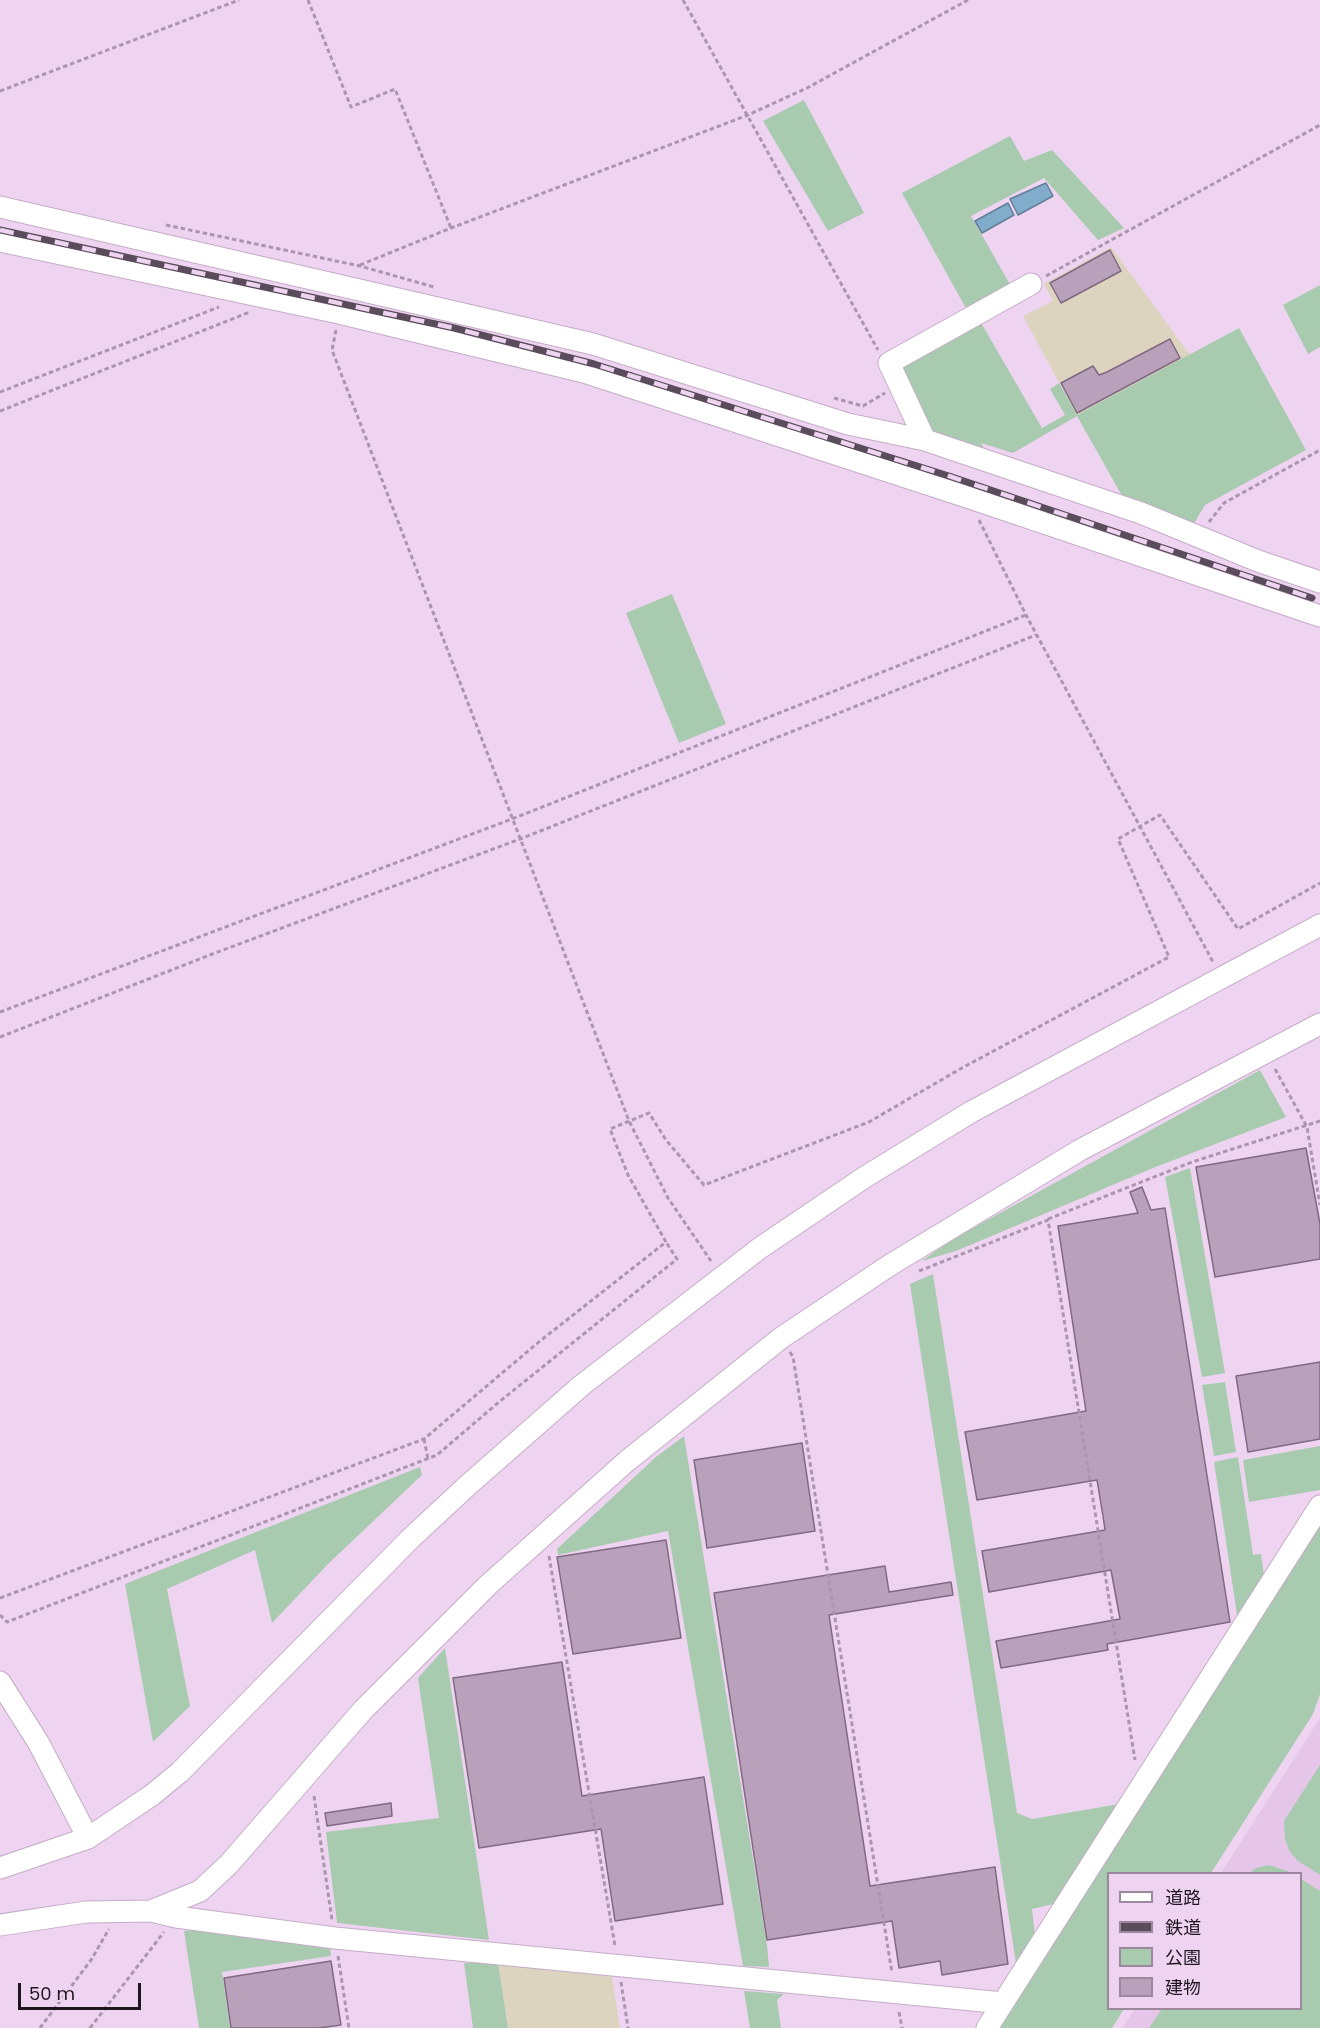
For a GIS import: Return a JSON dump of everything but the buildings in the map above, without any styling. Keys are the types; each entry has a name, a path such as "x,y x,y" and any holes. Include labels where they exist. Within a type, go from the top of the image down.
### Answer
{"street":[{"path":"0,207 351,286 593,344 848,424 925,440 1141,513 1258,561 1320,582"},
{"path":"0,241 339,313 584,372 967,497 1320,616"},
{"path":"925,440 889,363 1031,284"},
{"path":"0,1868 88,1838 125,1816 180,1772 355,1592 485,1470 582,1385 722,1277 865,1177 971,1112 1320,925"},
{"path":"176,1907 229,1864 304,1776 419,1653 545,1533 627,1461 781,1338 890,1265 1080,1150 1320,1024"},
{"path":"987,2028 1320,1506"},
{"path":"0,1682 38,1742 88,1838"},
{"path":"0,1925 43,1917 176,1907 217,1921 335,1938 618,1963 1003,2003"},
{"path":"176,1907 217,1921"}],"path":[{"path":"0,91 239,0"},
{"path":"308,0 351,107 395,89 451,228"},
{"path":"683,0 875,346 889,363"},
{"path":"162,224 360,266 451,228 748,115 807,88 968,0"},
{"path":"1031,284 1320,125"},
{"path":"351,286 360,266"},
{"path":"0,392 233,302 239,293"},
{"path":"0,411 248,314 272,298"},
{"path":"339,313 332,350 628,1121 668,1198 722,1277"},
{"path":"1199,536 1224,502 1320,450"},
{"path":"967,497 1036,635 1222,977"},
{"path":"0,1012 512,819 1026,615"},
{"path":"0,1037 214,953 520,839 1036,635"},
{"path":"0,1615 7,1622 437,1455 499,1402 677,1259 628,1175 610,1129 649,1113 666,1140 704,1185 869,1122 960,1069 1169,957 1118,839 1160,815 1238,929 1320,883"},
{"path":"1265,1052 1307,1127 1320,1204"},
{"path":"909,1275 1192,1162 1320,1121"},
{"path":"1048,1220 1140,1789"},
{"path":"0,1598 424,1439 540,1341 666,1242"},
{"path":"781,1338 793,1357 902,2028"},
{"path":"424,1439 428,1459"},
{"path":"545,1533 628,2028"},
{"path":"304,1776 314,1797 349,2028"},
{"path":"90,2028 176,1907"},
{"path":"40,2028 123,1912"}],"shaded area":[{"path":"1111,247 1190,355 1077,416 1023,316 1053,301 1044,284"},
{"path":"1320,1718 1320,2028 1122,2028 1134,2010 1302,2010 1302,1872 1222,1872"},
{"path":"498,1963 612,1977 620,2028 508,2028"}],"green space":[{"path":"804,100 864,213 828,231 763,121"},
{"path":"1010,136 1024,161 1052,150 1124,228 1098,240 1044,178 971,216 1011,286 968,312 902,193"},
{"path":"1320,285 1320,347 1308,354 1283,305"},
{"path":"980,321 1042,428 1065,415 1050,389 1059,383 1077,415 1239,328 1306,450 1205,505 1193,525 1121,494 1077,416 1013,453 981,443 987,454 936,437 904,381 903,371 906,363"},
{"path":"672,594 726,724 679,743 626,613"},
{"path":"1260,1070 1286,1117 1153,1168 956,1251 922,1261 951,1240"},
{"path":"1190,1168 1225,1373 1202,1377 1165,1177"},
{"path":"933,1274 1017,1813 1032,1819 1119,1804 1058,1903 1032,1909 1035,1937 1016,1963 910,1284"},
{"path":"1225,1382 1236,1452 1214,1456 1202,1385"},
{"path":"684,1436 769,1967 743,1966 668,1531 558,1555 557,1549 656,1457"},
{"path":"1320,1446 1320,1490 1249,1502 1243,1460"},
{"path":"1238,1457 1253,1555 1261,1554 1265,1583 1238,1621 1214,1462"},
{"path":"420,1467 422,1475 329,1563 272,1623 255,1550 167,1589 190,1706 153,1742 125,1584"},
{"path":"1320,1521 1320,1694 1313,1714 1212,1872 1107,1872 1107,2010 1123,2010 1112,2028 993,2028"},
{"path":"445,1648 489,1940 337,1923 326,1832 439,1818 418,1678"},
{"path":"1320,1765 1320,1875 1298,1861 1290,1852 1285,1839 1284,1821"},
{"path":"1269,1865 1289,1872 1251,1872 1256,1868"},
{"path":"1302,1880 1320,1891 1320,2028 1149,2028 1161,2010 1302,2010"},
{"path":"207,1929 218,1934 330,1947 331,1956 222,1972 230,2028 199,2028 184,1931"},
{"path":"464,1963 498,1963 508,2028 473,2028"},
{"path":"744,1991 784,1994 777,2000 781,2028 750,2028"}],"water":[{"path":"1046,183 1053,196 1018,215 1010,199"},
{"path":"1008,203 1014,215 982,233 975,221"}],"railway":[{"path":"0,230 454,328 594,364 952,477 1312,598"}]}
